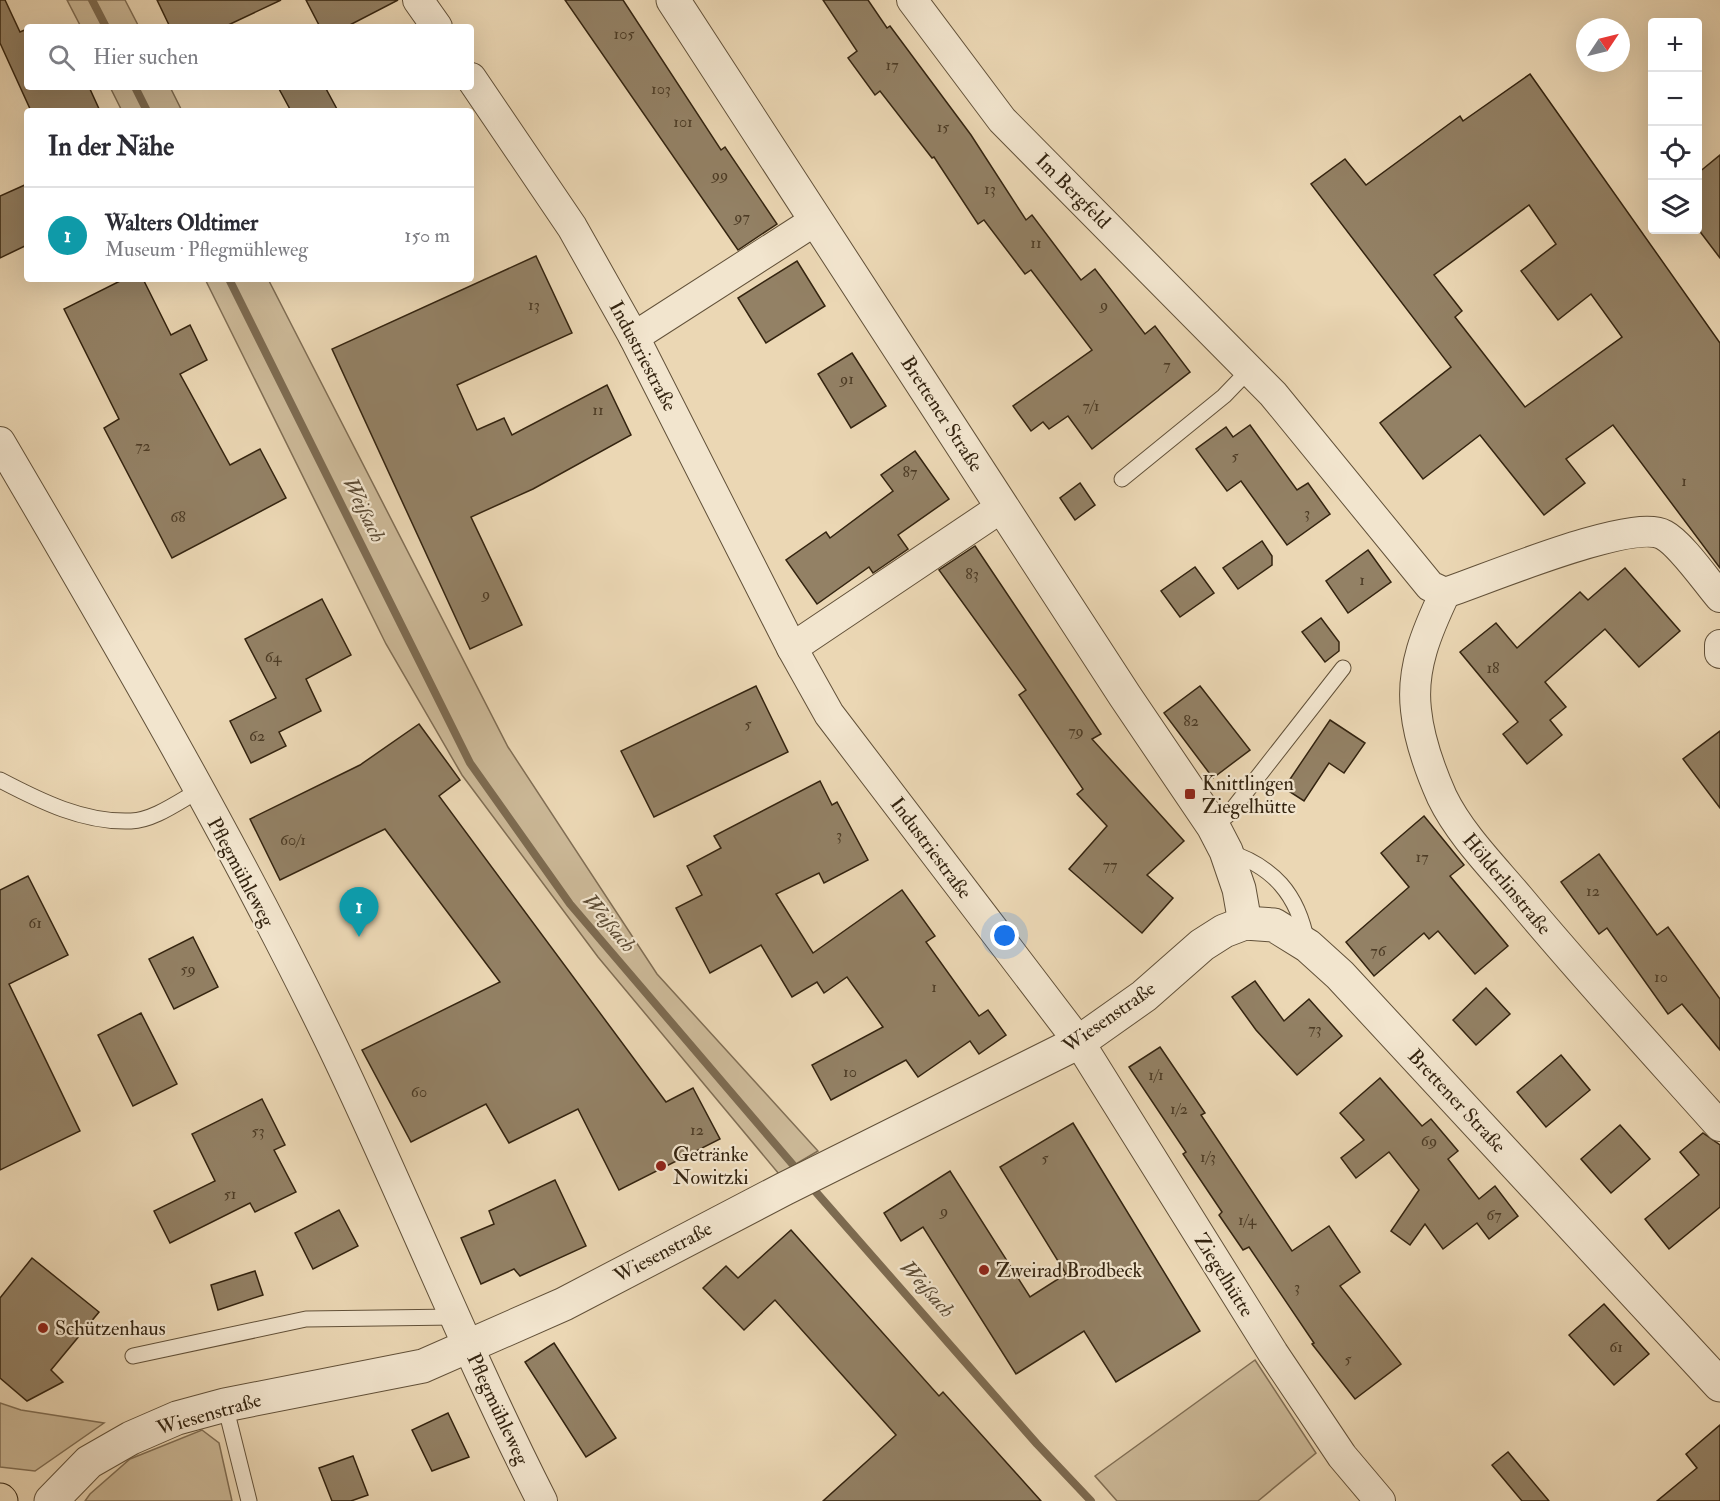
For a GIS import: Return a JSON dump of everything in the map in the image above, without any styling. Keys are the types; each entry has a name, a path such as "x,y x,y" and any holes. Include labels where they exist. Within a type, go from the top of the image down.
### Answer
{"street":[{"path":"418,0 434,24"},
{"name":"Brettener Straße","path":"673,0 1219,839 1239,889 1245,923 1274,925 1308,946 1340,975 1720,1385"},
{"name":"Im Bergfeld","path":"912,0 1002,120 1273,393 1430,586 1445,593"},
{"name":"Industriestraße","path":"474,82 572,227 634,337 792,648 829,714 1079,1042"},
{"path":"634,337 816,220"},
{"name":"Pflegmühleweg","path":"0,442 73,566 198,791 329,1039 455,1317 542,1501"},
{"path":"792,648 1002,507"},
{"path":"1445,593 1612,535 1647,531 1665,536 1720,597"},
{"name":"Hölderlinstraße","path":"1445,593 1428,627 1416,670 1416,710 1428,761 1443,798 1462,829 1553,939 1720,1126"},
{"path":"1720,645 1718,649 1720,653"},
{"name":"Wiesenstraße","path":"51,1501 88,1462 131,1438 177,1418 225,1405 423,1366 564,1304 784,1189 1079,1042 1143,996 1202,945 1224,931 1245,923"},
{"name":"Ziegelhütte","path":"1079,1042 1273,1353 1342,1456 1380,1501"}],"lane":[{"path":"1122,479 1224,396 1250,369"},
{"path":"1308,946 1303,919 1276,878 1219,839 1228,815 1343,668"},
{"path":"0,780 46,804 85,816 132,821 159,812 198,791"},
{"path":"133,1356 306,1319 455,1317"},
{"path":"225,1405 249,1501"}],"shaded area":[{"path":"67,0 125,0 137,24 79,24"},
{"path":"112,90 172,90 180,108 120,108"},
{"path":"206,282 270,282 508,747 657,974 818,1151 779,1174 598,957 462,775 386,644"},
{"path":"1255,1360 1316,1453 1258,1501 1117,1501 1095,1476"},
{"path":"0,1403 21,1410 104,1423 35,1471 0,1467"},
{"path":"202,1430 219,1443 232,1501 85,1501 130,1459"}],"building":[{"path":"0,0 5,0 20,32 24,30 24,90 90,90 99,108 30,108 0,43"},
{"path":"157,0 281,0 230,24 169,24"},
{"path":"306,0 398,0 352,24 318,24"},
{"path":"565,0 623,0 721,150 725,147 777,224 738,250"},
{"path":"823,0 868,0 887,28 890,26 971,135 1026,220 1032,215 1081,280 1095,269 1145,334 1155,326 1190,372 1092,449 1068,416 1049,429 1043,422 1031,431 1013,406 1092,350 1031,270 1025,274 984,220 978,224 934,157 932,158 880,91 875,95 848,58 857,51"},
{"path":"1530,74 1720,343 1720,568 1613,425 1566,459 1585,483 1544,515 1480,435 1423,479 1380,423 1451,367 1311,184 1345,159 1366,185 1460,116 1463,121","holes":["1529,205 1556,244 1521,271 1558,320 1591,294 1622,337 1525,407 1455,317 1462,311 1434,275"]},
{"path":"280,90 327,90 336,108 289,108"},
{"path":"1720,155 1720,258 1702,234 1702,170"},
{"path":"24,185 24,246 0,258 0,196"},
{"path":"536,256 572,333 457,385 477,430 504,418 512,435 607,385 631,435 533,489 471,517 522,625 470,649 332,349"},
{"path":"797,261 825,306 766,343 738,298"},
{"path":"118,282 144,282 171,335 190,325 207,360 180,374 230,465 260,449 286,498 172,558 104,428 119,419 64,309"},
{"path":"852,353 886,406 851,428 818,374"},
{"path":"1250,425 1297,490 1308,483 1330,514 1287,545 1241,481 1227,491 1196,449 1226,427 1233,437"},
{"path":"915,451 949,499 898,535 908,549 873,573 869,567 817,604 786,560 826,532 830,538 893,491 881,475"},
{"path":"1080,483 1095,505 1075,520 1060,498"},
{"path":"1262,541 1272,556 1272,565 1238,589 1223,568"},
{"path":"975,546 1101,734 1092,739 1184,841 1147,875 1173,898 1142,933 1069,869 1107,826 1077,794 1083,789 1019,695 1026,690 939,570"},
{"path":"1368,550 1391,582 1348,613 1326,581"},
{"path":"1195,567 1214,593 1180,617 1161,591"},
{"path":"1625,568 1680,631 1639,667 1605,629 1545,682 1566,707 1550,720 1562,735 1527,764 1503,734 1518,722 1460,652 1496,623 1517,648 1580,592 1588,600"},
{"path":"322,599 351,655 306,679 321,711 279,732 286,746 251,763 230,721 276,698 245,639"},
{"path":"1321,618 1339,642 1339,651 1325,662 1302,632"},
{"path":"756,686 788,752 654,817 621,751"},
{"path":"1200,686 1250,750 1213,778 1164,713"},
{"path":"1330,720 1365,743 1344,773 1329,763 1304,801 1284,788"},
{"path":"419,724 460,780 439,796 666,1102 693,1088 720,1139 619,1190 578,1109 509,1143 486,1104 411,1142 362,1050 500,982 385,829 280,880 250,819 360,765"},
{"path":"1720,731 1720,808 1683,759"},
{"path":"820,781 832,805 837,802 868,860 824,883 819,873 776,894 813,953 902,890 935,936 926,942 979,1016 988,1010 1006,1035 979,1054 970,1041 918,1077 906,1060 831,1100 812,1065 883,1027 847,977 824,993 817,982 792,997 761,945 710,973 676,908 702,895 687,866 721,848 714,836"},
{"path":"1424,816 1464,865 1450,876 1508,946 1475,974 1438,931 1429,939 1424,933 1374,976 1346,942 1409,887 1381,853"},
{"path":"1599,854 1657,935 1668,927 1720,999 1720,1050 1682,1004 1668,1014 1607,928 1599,934 1561,882"},
{"path":"28,876 68,955 9,984 80,1131 0,1170 0,890"},
{"path":"193,937 218,987 174,1009 149,959"},
{"path":"1255,981 1284,1021 1309,999 1342,1036 1297,1075 1256,1030 1232,997"},
{"path":"1486,988 1510,1014 1476,1045 1453,1020"},
{"path":"141,1013 177,1084 133,1106 98,1035"},
{"path":"1160,1047 1205,1113 1201,1115 1292,1251 1329,1226 1360,1272 1340,1286 1401,1364 1355,1399 1312,1344 1314,1343 1249,1247 1243,1250 1219,1215 1222,1212 1183,1154 1186,1152 1129,1067"},
{"path":"1561,1055 1590,1090 1546,1127 1517,1092"},
{"path":"1380,1078 1422,1126 1431,1119 1458,1151 1448,1159 1479,1199 1495,1186 1518,1216 1489,1239 1477,1223 1443,1249 1425,1224 1410,1245 1391,1231 1419,1190 1389,1152 1356,1178 1341,1158 1364,1140 1340,1113"},
{"path":"262,1099 285,1145 274,1150 296,1192 255,1212 250,1203 170,1243 154,1211 215,1181 192,1134"},
{"path":"1073,1123 1200,1331 1116,1382 1084,1331 1016,1374 923,1227 901,1241 884,1213 950,1171 1030,1297 1066,1274 1000,1167"},
{"path":"1620,1125 1650,1159 1611,1193 1581,1159"},
{"path":"1703,1133 1720,1145 1720,1207 1669,1249 1645,1219 1699,1175 1680,1152"},
{"path":"555,1180 586,1246 520,1276 514,1269 481,1284 461,1238 494,1224 489,1211"},
{"path":"339,1210 358,1246 313,1269 295,1233"},
{"path":"791,1230 939,1396 943,1392 1041,1501 823,1501 896,1435 775,1300 744,1330 703,1288 726,1266 738,1278"},
{"name":"Schützenhaus","path":"32,1258 99,1312 51,1370 63,1382 27,1401 0,1378 0,1298"},
{"path":"255,1271 263,1295 218,1310 211,1285"},
{"path":"1604,1304 1649,1354 1614,1385 1569,1335"},
{"path":"554,1343 616,1438 586,1457 525,1362"},
{"path":"448,1413 469,1457 432,1471 412,1430"},
{"path":"1720,1425 1720,1501 1657,1501 1697,1468 1686,1454"},
{"path":"1508,1452 1549,1501 1522,1501 1492,1465"},
{"path":"353,1456 368,1495 351,1501 332,1501 319,1468"}],"waterway":[{"name":"Weißach","path":"92,0 104,24"},
{"name":"Weißach","path":"136,90 146,108"},
{"name":"Weißach","path":"230,282 470,763 570,904 800,1173"},
{"name":"Weißach","path":"808,1183 1037,1444 1091,1501"}],"place":[{"name":"Knittlingen Ziegelhütte","path":"1190,794"},
{"name":"Walters Oldtimer","path":"359,937"},
{"name":"Getränke Nowitzki","path":"661,1166"},
{"name":"Zweirad Brodbeck","path":"984,1270"},
{"name":"Schützenhaus","path":"43,1328"}]}
